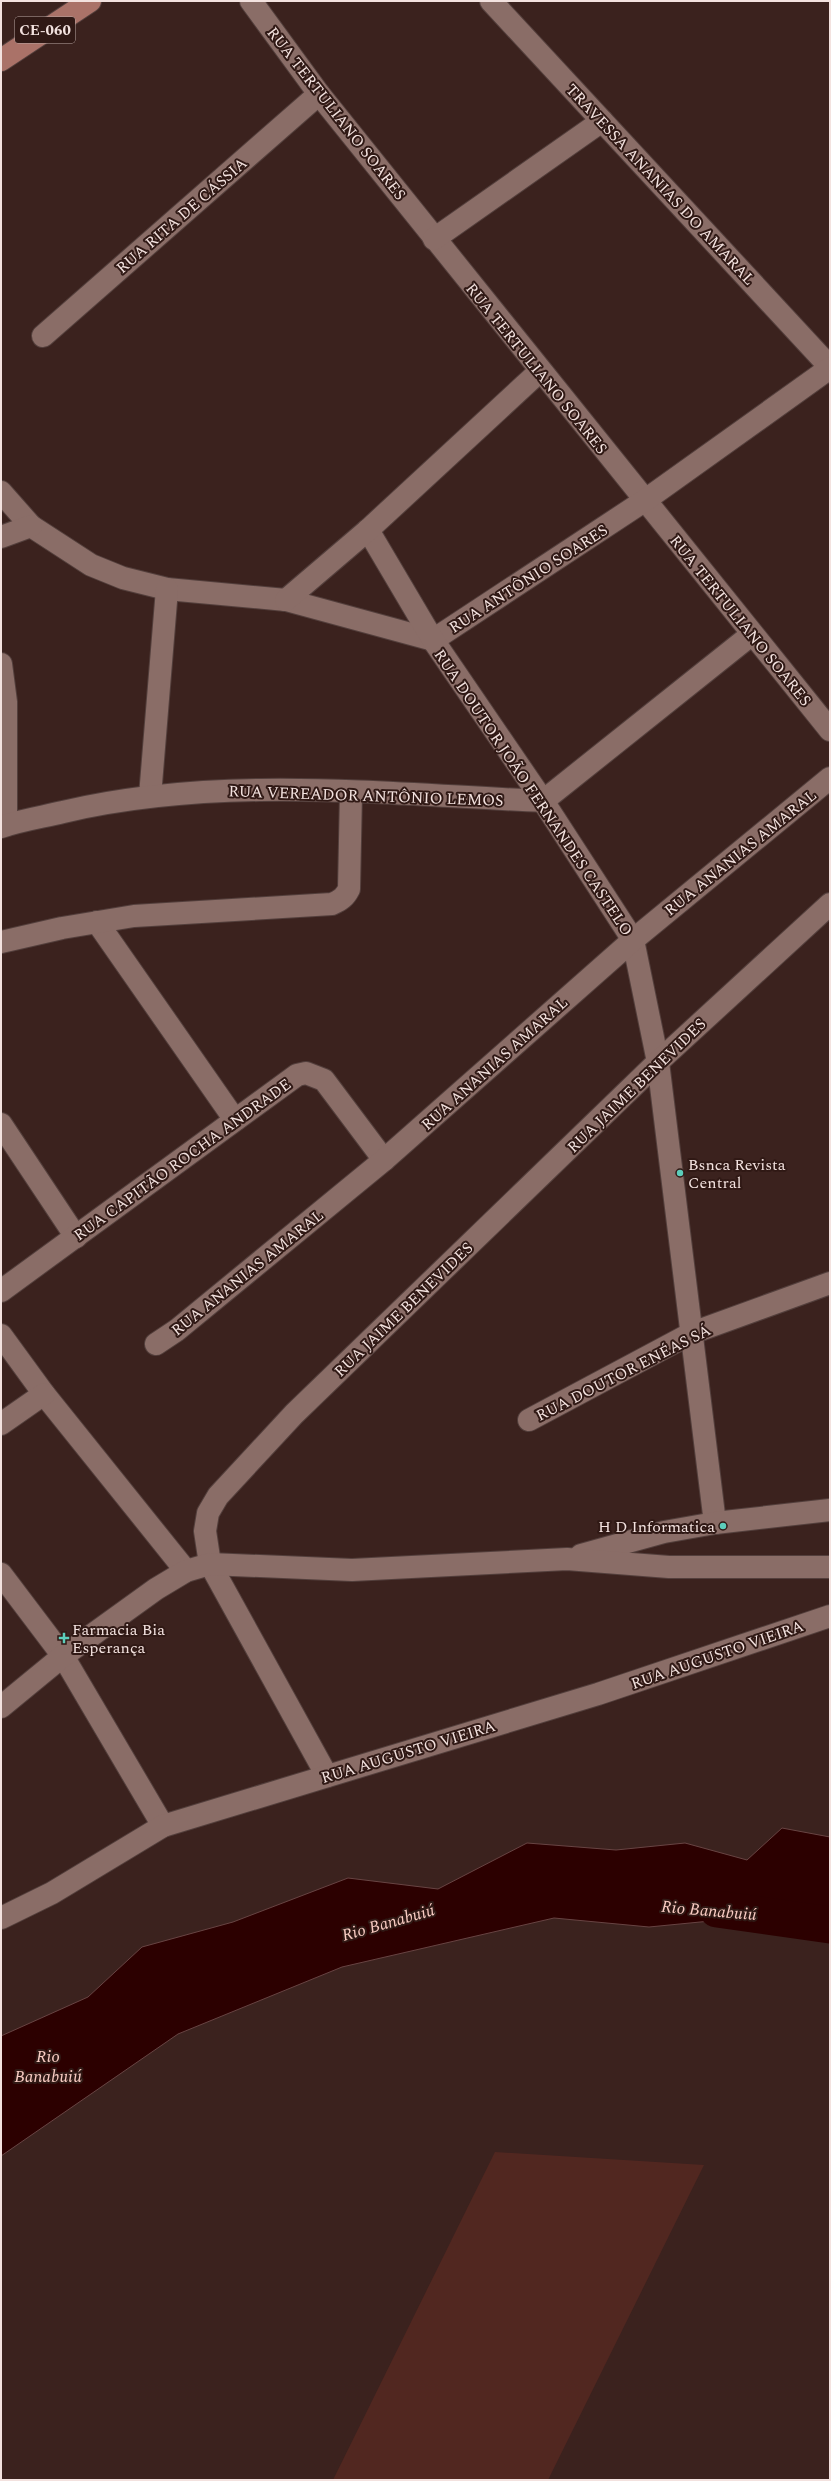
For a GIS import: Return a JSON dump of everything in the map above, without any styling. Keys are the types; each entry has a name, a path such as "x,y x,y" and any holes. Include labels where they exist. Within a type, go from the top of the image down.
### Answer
{"main road":[{"name":"CE-060","path":"1,60 90,1"}],"street":[{"name":"RUA TERTULIANO SOARES","path":"251,1 319,94 434,239 644,502 830,730"},
{"name":"TRAVESSA ANANIAS DO AMARAL","path":"491,1 830,367"},
{"name":"RUA RITA DE CÁSSIA","path":"43,336 319,94"},
{"path":"434,239 602,121"},
{"name":"RUA ANTÔNIO SOARES","path":"1,492 31,526 91,565 122,578 167,589 286,600 433,640 644,502 830,367"},
{"path":"286,600 368,530 540,371"},
{"path":"1,537 31,526"},
{"name":"RUA DOUTOR JOÃO FERNANDES CASTELO","path":"368,530 433,640 543,801 633,940 658,1062 715,1523"},
{"path":"150,796 167,589"},
{"path":"543,801 751,634"},
{"path":"1,664 6,702 4,826"},
{"name":"RUA ANANIAS AMARAL","path":"156,1344 177,1330 384,1160 633,940 830,778"},
{"name":"RUA VEREADOR ANTÔNIO LEMOS","path":"4,826 101,803 150,796 244,789 543,801"},
{"path":"1,942 97,922 134,916 332,904 345,897 349,889 351,793"},
{"name":"RUA JAIME BENEVIDES","path":"210,1564 205,1530 208,1513 218,1496 294,1414 658,1062 830,904"},
{"path":"97,922 235,1120"},
{"name":"RUA CAPITÃO ROCHA ANDRADE","path":"1,1291 297,1075 306,1073 316,1075 324,1080 384,1160"},
{"path":"1,1124 76,1237"},
{"name":"RUA DOUTOR ENÉAS SÁ","path":"529,1420 692,1333 830,1283"},
{"path":"1,1335 44,1394 186,1571"},
{"path":"1,1424 44,1394"},
{"path":"566,1559 664,1532 715,1523 830,1510"},
{"path":"1,1707 63,1656 156,1589 186,1571 210,1564 352,1570 566,1559 668,1567 830,1567"},
{"path":"210,1564 327,1776"},
{"path":"1,1574 63,1656 162,1826"},
{"name":"RUA AUGUSTO VIEIRA","path":"1,1918 52,1893 162,1826 598,1694 830,1616"}],"shaded area":[{"path":"495,2152 704,2165 548,2480 333,2480"}],"water":[{"name":"Rio Banabuiú","path":"782,1828 830,1837 830,1911 823,1910 649,1927 554,1918 342,1967 178,2034 1,2156 1,2036 88,1997 142,1947 233,1922 348,1878 438,1889 527,1843 616,1850 685,1843 747,1860"}],"waterway":[{"name":"Rio Banabuiú","path":"717,1909 830,1925"}],"place":[{"name":"Bsnca Revista Central","path":"680,1173"},
{"name":"H D Informatica","path":"723,1526"},
{"name":"Farmacia Bia Esperança","path":"64,1638"}]}
